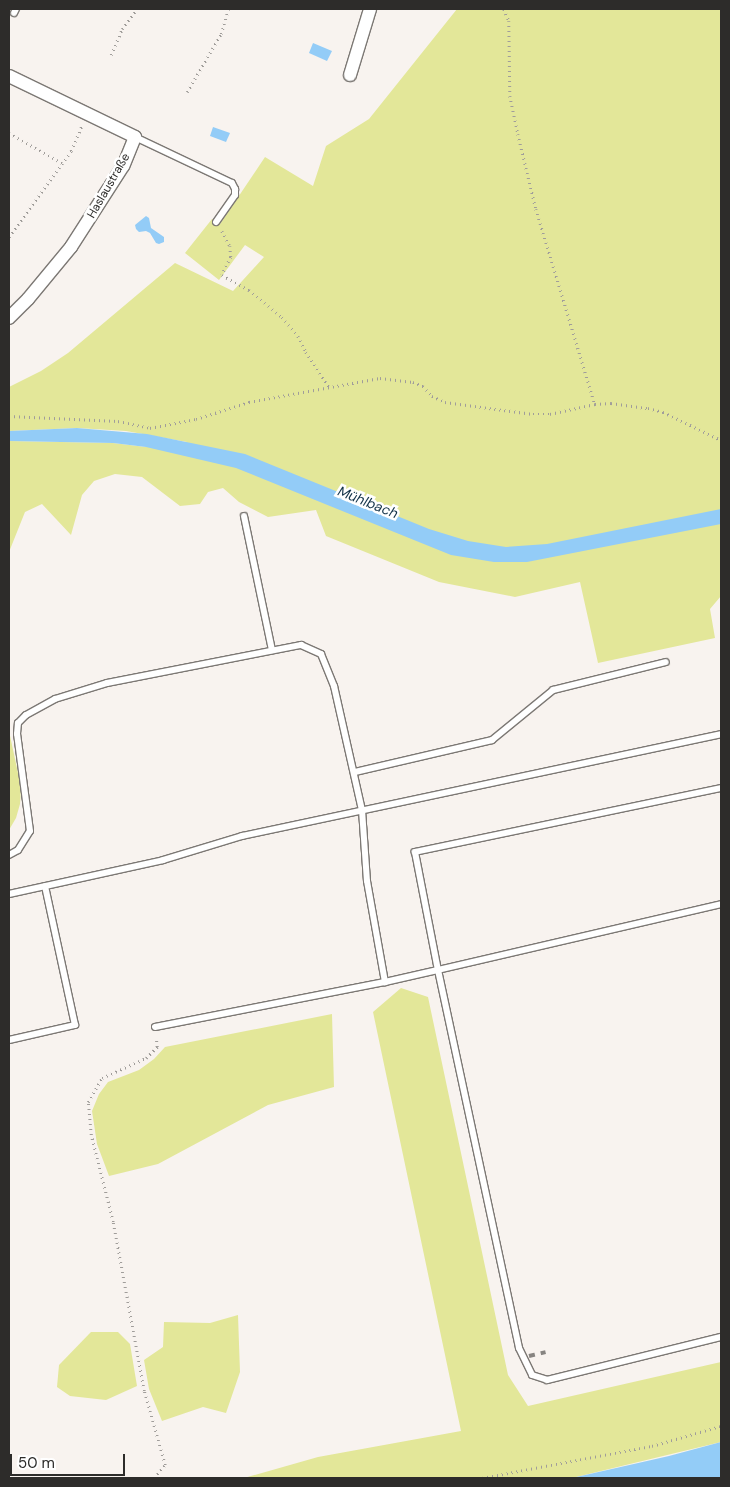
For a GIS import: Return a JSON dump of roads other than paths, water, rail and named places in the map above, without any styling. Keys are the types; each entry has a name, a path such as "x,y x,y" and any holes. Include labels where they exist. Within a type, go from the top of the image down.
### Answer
{"street":[{"path":"350,75 370,9"},
{"name":"Haslaustraße","path":"9,76 135,137 123,166 71,247 28,299 9,318"}],"lane":[{"path":"135,137 232,183 235,188 235,195 216,222"},
{"path":"244,516 272,650"},
{"path":"9,855 18,850 30,831 17,734 18,723 26,715 55,699 107,683 301,645 321,654 334,686 355,772 362,810 367,881 385,982"},
{"path":"355,772 492,740 553,690 666,662"},
{"path":"9,894 163,860 242,836 721,734"},
{"path":"721,788 415,852 438,970 519,1348 532,1375 547,1380 721,1337"},
{"path":"9,1040 75,1025 45,886"},
{"path":"155,1027 385,982 721,904"}],"water":[{"path":"313,43 332,51 327,61 309,53"},
{"path":"213,127 230,133 226,142 210,136"},
{"path":"146,216 149,218 151,228 164,237 164,242 156,243 150,233 146,231 139,232 136,229 135,225"},
{"path":"77,428 147,434 245,454 429,529 468,541 506,547 547,544 721,509 721,524 527,562 494,562 451,555 236,468 146,447 113,443 9,441 9,431"},
{"path":"721,1442 721,1478 572,1478 669,1456"}],"railway":[{"path":"529,1356 546,1352"}],"water label":[{"name":"Mühlbach","path":"368,502"}]}
